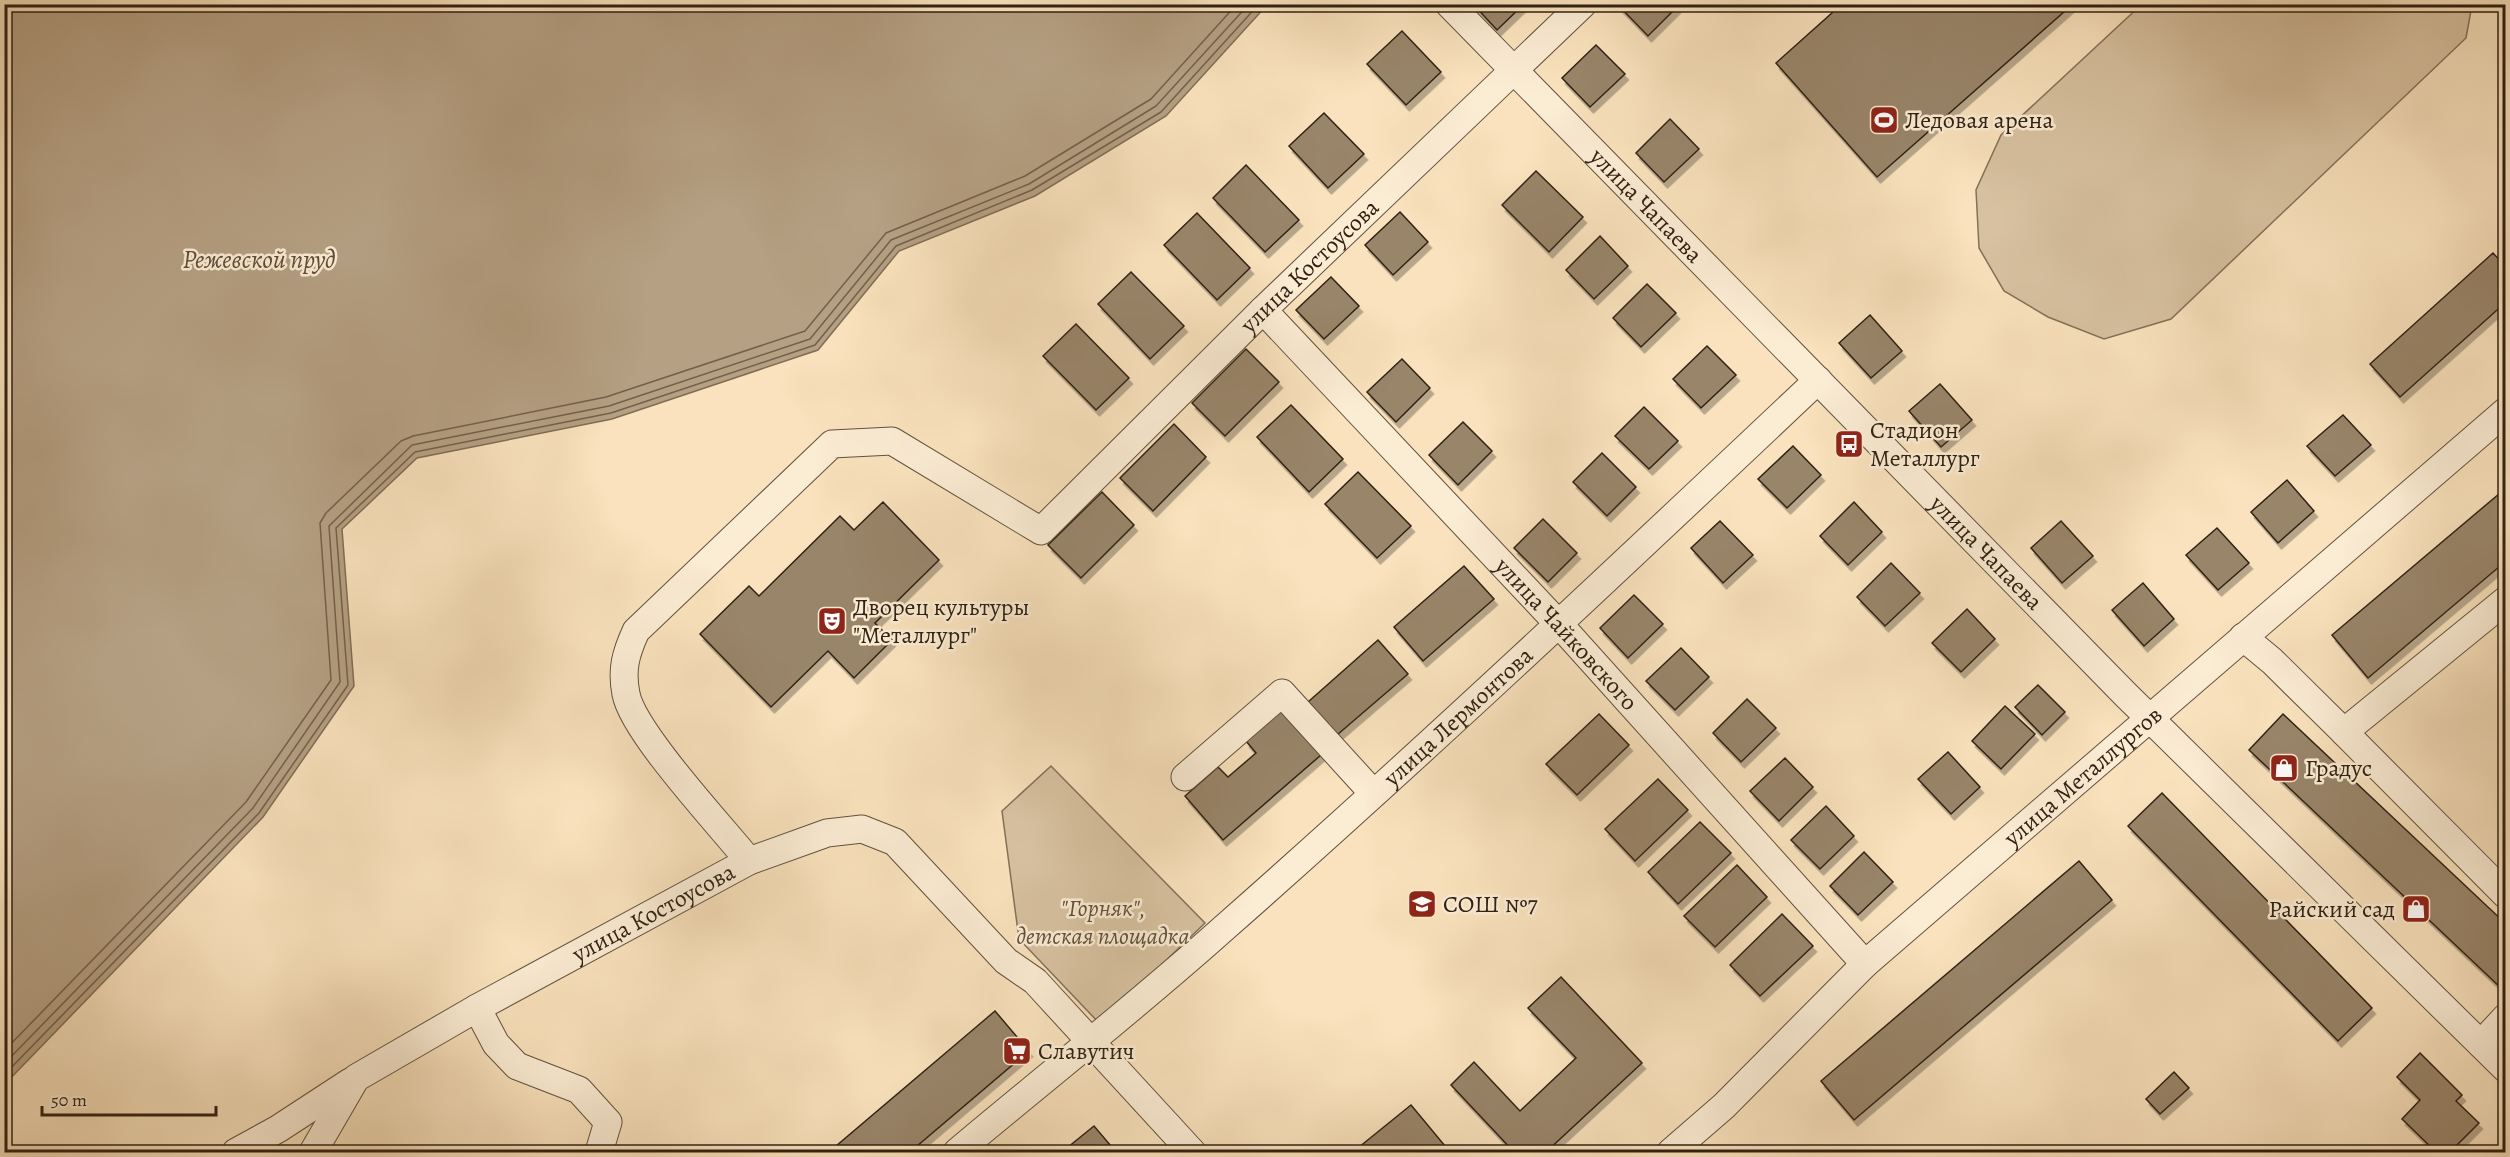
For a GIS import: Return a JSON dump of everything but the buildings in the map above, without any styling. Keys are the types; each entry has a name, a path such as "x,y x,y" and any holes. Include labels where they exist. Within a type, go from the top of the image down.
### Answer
{"street":[{"name":"улица Чапаева","path":"1449,4 1514,70 1778,323 1818,380 2125,694 2152,718 2505,1069"},
{"name":"улица Костоусова","path":"749,861 643,731 626,695 624,658 636,631 832,444 892,441 1041,531 1263,310 1583,4"},
{"name":"улица Чайковского","path":"1263,310 1558,624 1865,964"},
{"name":"улица Лермонтова","path":"957,1152 1053,1071 1092,1043 1225,928 1558,624 1818,380"},
{"name":"улица Металлургов","path":"1671,1152 1724,1106 1865,964 2505,411"},
{"path":"2344,732 2505,600"},
{"path":"2243,637 2344,732 2505,895"},
{"path":"1185,777 1282,693 1373,793"},
{"name":"улица Костоусова","path":"236,1152 278,1129 356,1078 477,1008 749,861 827,833 862,830 895,842 1006,961 1035,981 1192,1152"},
{"path":"477,1008 496,1044 517,1066 579,1090 608,1122 599,1152"},
{"path":"2481,1044 2505,1017"},
{"path":"314,1152 356,1078"}],"green space":[{"path":"2141,5 2472,5 2466,38 2171,319 2104,339 2048,317 2004,291 1979,248 1976,190 2001,135"},
{"name":"\"Горняк\", детская площадка","path":"1051,766 1205,923 1100,1024 1019,939 1002,811"}],"water":[{"name":"Режевской пруд","path":"5,4 1267,5 1166,116 1035,196 899,251 818,350 612,419 417,458 342,529 354,686 263,817 5,1084"}],"place":[{"name":"Ледовая арена","path":"1884,120"},
{"name":"Стадион Металлург","path":"1849,444"},
{"name":"Дворец культуры \"Металлург\"","path":"832,621"},
{"name":"Градус","path":"2284,768"},
{"name":"СОШ №7","path":"1422,904"},
{"name":"Райский сад","path":"2416,909"},
{"name":"Славутич","path":"1017,1051"}]}
